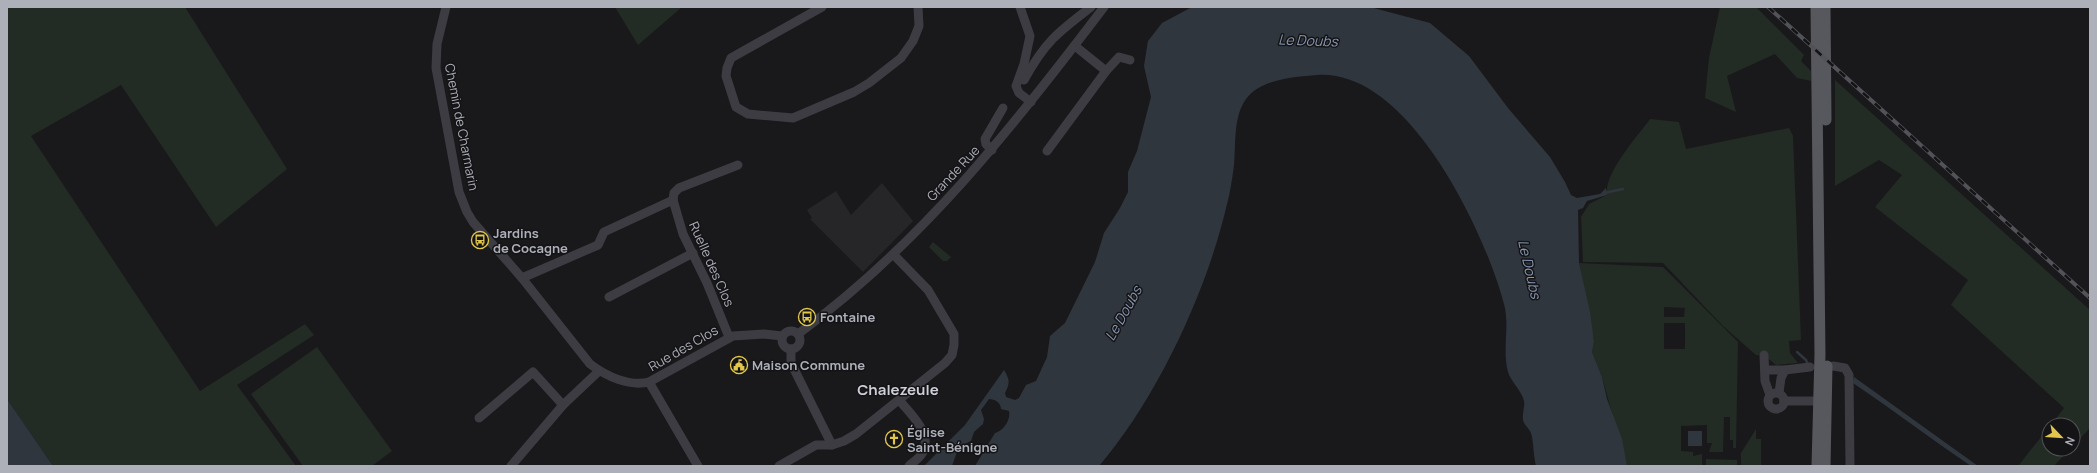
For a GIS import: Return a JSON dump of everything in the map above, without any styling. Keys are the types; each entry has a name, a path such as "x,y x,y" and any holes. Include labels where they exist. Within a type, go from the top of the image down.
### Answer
{"main road":[{"path":"1816,7 1820,277 1817,466"},
{"path":"1825,7 1827,281 1825,466"},
{"path":"1818,402 1822,407 1821,442 1826,451"}],"street":[{"name":"Chemin de Charmarin","path":"446,7 437,44 436,68 459,192 466,212 522,278 582,356 599,371"},
{"path":"822,7 731,58 726,76 736,107 748,114 792,118 854,92 869,83 902,58 913,41 919,26 918,7"},
{"path":"1020,7 1030,36 1024,64 1016,86 1019,93 1031,102"},
{"path":"1024,80 1050,40 1091,7"},
{"name":"Grande Rue","path":"798,334 822,317 894,255 992,150 1075,46 1104,7"},
{"path":"1075,46 1106,71"},
{"path":"1047,151 1106,71 1119,57 1130,60"},
{"path":"992,150 986,144 985,139 1003,108"},
{"path":"522,278 598,245 604,232 673,200 674,193 678,188 738,164"},
{"name":"Ruelle des Clos","path":"673,200 683,234 693,253 730,337"},
{"path":"609,297 693,253"},
{"path":"779,466 816,445 832,444 844,441 856,434 945,363 952,355 954,334 928,290 894,255"},
{"path":"790,331 798,334 800,343 796,348 791,349 783,345 782,336 790,331"},
{"name":"Rue des Clos","path":"599,371 635,384 649,382 730,337 741,334 782,336"},
{"path":"791,349 791,363 832,444"},
{"path":"1764,355 1765,381 1778,396 1818,402"},
{"path":"1833,366 1845,368 1849,375 1850,466"},
{"path":"1765,370 1785,370 1810,367"},
{"path":"1778,396 1781,378 1785,370"},
{"path":"511,466 563,405 599,371"},
{"path":"479,418 533,372 563,405"},
{"path":"649,382 698,466"},
{"path":"899,400 914,418 925,442 924,450 921,456 908,466"}],"shaded area":[{"path":"7,7 185,7 287,169 216,227 121,85 31,136 200,391 305,324 314,335 237,385 296,466 53,466 7,399"},
{"path":"615,7 682,7 638,45"},
{"path":"1720,7 1756,7 1804,55 1801,61 1811,71 1811,81 1797,78 1775,54 1727,76 1736,112 1705,98 1709,58"},
{"path":"1835,80 2090,310 2090,428 2081,438 2081,417 2057,417 2064,408 1951,305 1968,280 1875,207 1902,175 1879,160 1835,186"},
{"path":"1650,119 1679,122 1686,149 1789,128 1793,136 1801,340 1789,341 1790,353 1798,363 1776,365 1764,355 1756,355 1723,326 1663,263 1583,262 1581,217 1589,204 1607,195 1607,186 1616,166"},
{"path":"882,183 913,221 863,272 810,219 812,218 807,210 836,191 851,215"},
{"path":"933,242 951,257 947,261 943,261 929,247"},
{"path":"1579,263 1663,267 1738,342 1736,448 1733,448 1733,440 1730,440 1730,417 1724,417 1723,452 1709,452 1712,443 1707,443 1707,425 1681,426 1681,451 1693,452 1693,456 1702,454 1702,466 1627,466 1602,377 1592,352 1594,342","holes":["1664,307 1685,308 1684,317 1664,317","1664,323 1685,323 1685,349 1664,349"]},
{"path":"317,347 392,451 372,466 303,466 251,394"},
{"path":"1756,429 1756,439 1761,439 1761,466 1741,466 1741,453"},
{"path":"2041,437 2041,457 2062,457 2054,466 2018,466"},
{"path":"1706,459 1737,460 1737,466 1706,466"}],"water":[{"name":"Le Doubs","path":"1192,7 1370,7 1430,23 1469,56 1508,108 1550,157 1571,195 1577,198 1600,194 1606,188 1607,195 1587,201 1583,208 1578,210 1579,263 1590,312 1594,342 1592,352 1602,377 1607,399 1622,439 1627,466 1536,466 1531,433 1523,420 1523,397 1509,376 1506,364 1506,312 1504,304 1480,237 1460,198 1438,160 1411,125 1382,98 1350,80 1317,75 1288,78 1269,83 1252,92 1242,106 1237,123 1231,187 1217,241 1206,275 1192,310 1159,378 1140,410 1099,466 975,466 995,433 1003,428 1009,418 1009,411 1001,409 997,402 989,399 981,410 984,419 983,424 974,432 971,441 963,445 960,451 957,452 952,466 924,466 965,425 1004,370 1009,382 1005,393 1006,397 1015,400 1019,398 1026,385 1036,381 1047,357 1050,336 1065,323 1095,262 1104,233 1128,192 1128,172 1137,151 1151,97 1144,66 1148,41 1162,23"},
{"path":"1854,377 1978,466 1971,466 1853,383"},
{"path":"7,399 53,466 7,466"},
{"path":"1688,431 1702,431 1702,446 1688,446"}],"waterway":[{"path":"1604,193 1623,189"},
{"path":"1797,352 1806,360 1808,365"}],"railway":[{"path":"1768,7 2090,298"}],"place":[{"name":"Jardins de Cocagne","path":"480,240"},
{"name":"Fontaine","path":"807,317"},
{"name":"Maison Commune","path":"739,365"},
{"name":"Église Saint-Bénigne","path":"894,439"}],"district":[{"name":"Chalezeule","path":"898,389"}]}
